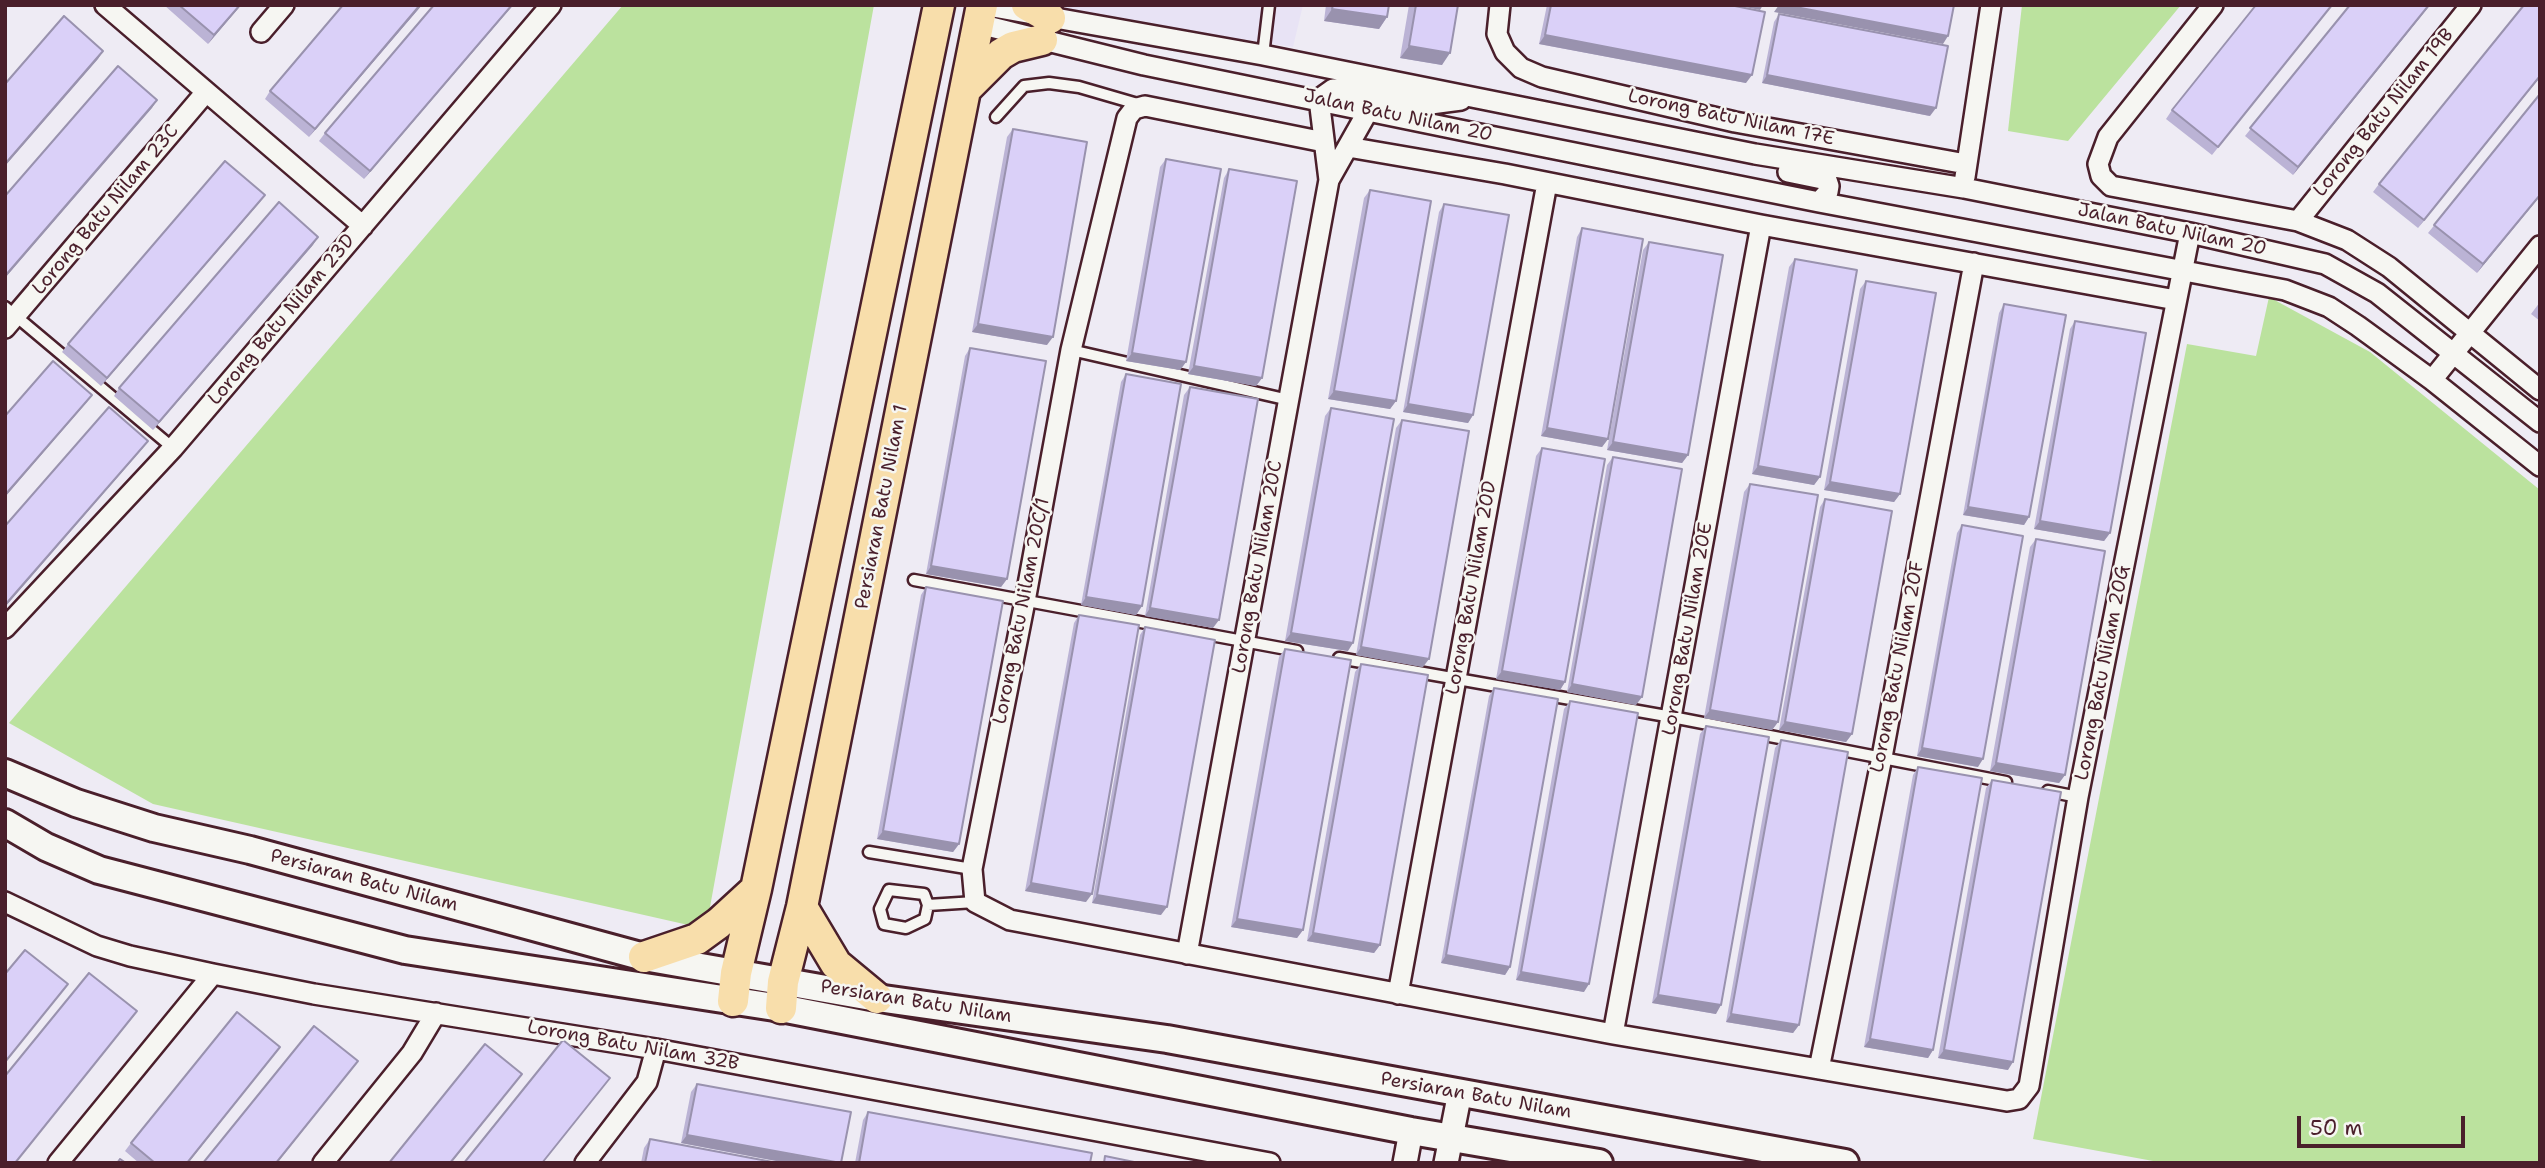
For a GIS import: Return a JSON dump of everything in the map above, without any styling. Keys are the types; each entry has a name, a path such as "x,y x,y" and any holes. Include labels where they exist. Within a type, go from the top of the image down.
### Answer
{"main road":[{"path":"734,987 921,103 939,5"},
{"path":"921,103 953,32 975,11"},
{"name":"Persiaran Batu Nilam 1","path":"782,995 966,89 975,11"},
{"path":"966,89 1039,21"},
{"name":"Persiaran Batu Nilam","path":"5,773 76,803 153,828 250,850 644,957 734,987"},
{"name":"Persiaran Batu Nilam","path":"5,823 46,847 99,870 405,950 734,987 782,995 1411,1131 1599,1163"},
{"path":"644,957 697,939 756,889"},
{"path":"802,907 836,964 877,998"},
{"name":"Persiaran Batu Nilam","path":"782,995 877,998 1167,1039 1844,1163"}],"street":[{"path":"105,5 363,226"},
{"path":"261,32 284,5"},
{"name":"Lorong Batu Nilam 23D","path":"5,628 173,449 551,5"},
{"name":"Lorong Batu Nilam 17E","path":"1500,5 1497,34 1505,52 1521,68 1542,77 1735,122 1966,164"},
{"path":"1964,188 1991,5"},
{"path":"2213,5 2108,137 2098,164 2101,176 2111,186 2298,221 2347,240 2378,260 2540,390"},
{"name":"Lorong Batu Nilam 19B","path":"2298,221 2471,5"},
{"name":"Jalan Batu Nilam 20","path":"975,11 1263,55 1755,154 1964,188 2190,233 2325,264 2377,293 2540,422"},
{"name":"Jalan Batu Nilam 20","path":"1039,21 1144,65 1819,202 2286,290 2329,307 2432,380 2540,466"},
{"path":"1329,180 1319,99 1333,89 1423,106 1457,102 1468,97"},
{"name":"Lorong Batu Nilam 23C","path":"9,317 206,92"},
{"path":"1139,108 1324,142"},
{"name":"Lorong Batu Nilam 20C/1","path":"975,902 972,869 1071,349 1127,118 1139,108"},
{"path":"1329,180 1368,111"},
{"path":"1348,147 2176,300"},
{"name":"Jalan Batu Nilam 20","path":"1755,154 1768,168 1827,180 1828,192 1819,202"},
{"name":"Lorong Batu Nilam 20C","path":"1188,954 1329,180"},
{"name":"Lorong Batu Nilam 20D","path":"1398,994 1547,183"},
{"name":"Lorong Batu Nilam 20E","path":"1613,1034 1762,225"},
{"name":"Lorong Batu Nilam 20G","path":"1819,1069 2007,1101 2019,1099 2029,1086 2078,797 2190,233"},
{"path":"2432,380 2540,246"},
{"name":"Lorong Batu Nilam 20F","path":"1819,1069 1882,757 1974,263"},
{"path":"975,902 1010,920 1613,1034 1819,1069"},
{"name":"Lorong Batu Nilam 32B","path":"7,906 97,946 214,974 314,994 656,1049 1270,1163"},
{"path":"58,1163 214,974"},
{"path":"323,1163 412,1053 436,1013"},
{"path":"585,1163 647,1082 656,1049"},
{"path":"1447,1163 1460,1092"},
{"path":"1405,1163 1411,1131"}],"lane":[{"path":"1258,5 1269,6 1263,55"},
{"path":"996,117 1024,86 1049,83 1079,87 1139,108"},
{"path":"9,317 173,449"},
{"path":"1071,349 1289,400"},
{"path":"914,580 1311,653"},
{"path":"1324,656 1672,717 2013,784"},
{"path":"2039,789 2078,797"},
{"path":"869,852 972,869"},
{"path":"889,890 923,894 928,905 925,919 906,928 884,924 880,909 889,890"},
{"path":"928,905 975,902"}],"shaded area":[{"path":"1048,5 1303,5 1293,47 1054,11"}],"green space":[{"path":"623,5 874,5 706,929 153,804 9,723"},
{"path":"2022,5 2181,5 2068,141 2008,131"},
{"path":"2269,297 2370,352 2540,490 2540,1163 2164,1163 2033,1139 2187,344 2256,356"}],"building":[{"path":"179,5 240,5 214,35"},
{"path":"343,5 420,5 315,129 270,91"},
{"path":"434,5 512,5 370,171 325,133"},
{"path":"1333,5 1389,5 1387,17 1332,9"},
{"path":"1416,5 1458,5 1450,53 1409,46"},
{"path":"1551,5 1730,5 1765,12 1752,75 1545,35"},
{"path":"1785,5 1954,5 1948,36"},
{"path":"2256,5 2332,5 2218,147 2172,110"},
{"path":"2350,5 2429,5 2298,167 2250,128"},
{"path":"2524,5 2540,5 2540,76 2424,220 2379,184"},
{"path":"1779,14 1948,46 1936,108 1767,75"},
{"path":"64,16 103,51 5,164 5,84"},
{"path":"118,66 157,100 5,276 5,196"},
{"path":"2540,94 2540,195 2483,264 2434,225"},
{"path":"1013,129 1087,142 1053,337 978,324"},
{"path":"1166,159 1221,169 1186,362 1132,353"},
{"path":"225,161 265,195 107,378 68,344"},
{"path":"1229,169 1297,181 1262,378 1194,366"},
{"path":"1370,190 1431,201 1396,401 1334,391"},
{"path":"279,202 318,237 159,422 119,388"},
{"path":"1444,204 1509,215 1473,415 1408,404"},
{"path":"1582,228 1643,239 1608,439 1547,428"},
{"path":"1649,242 1723,255 1688,455 1613,442"},
{"path":"1795,259 1857,270 1820,477 1758,466"},
{"path":"1866,281 1936,293 1900,494 1830,482"},
{"path":"2004,304 2066,315 2029,517 1968,507"},
{"path":"2075,321 2146,333 2110,533 2040,521"},
{"path":"970,348 1046,361 1007,579 931,566"},
{"path":"53,361 92,395 5,495 5,416"},
{"path":"1126,374 1181,384 1142,606 1086,597"},
{"path":"1190,387 1258,399 1219,620 1150,608"},
{"path":"109,407 148,441 5,605 5,526"},
{"path":"1331,408 1394,419 1353,643 1291,633"},
{"path":"1402,420 1469,431 1429,659 1361,647"},
{"path":"1542,448 1605,459 1565,682 1502,671"},
{"path":"1613,457 1682,469 1642,697 1572,684"},
{"path":"1750,484 1818,495 1778,722 1710,710"},
{"path":"1825,499 1892,511 1852,734 1785,722"},
{"path":"1962,525 2023,536 1983,759 1922,748"},
{"path":"2036,539 2105,551 2065,775 1996,763"},
{"path":"926,587 1003,601 959,844 883,831"},
{"path":"1079,615 1139,625 1092,894 1031,883"},
{"path":"1145,627 1215,640 1167,907 1097,895"},
{"path":"1285,649 1351,660 1303,930 1237,919"},
{"path":"1361,664 1428,675 1380,945 1313,933"},
{"path":"1494,688 1558,699 1510,967 1446,955"},
{"path":"1570,701 1638,713 1589,984 1521,972"},
{"path":"1706,726 1769,737 1721,1005 1658,995"},
{"path":"1781,740 1848,752 1799,1025 1731,1014"},
{"path":"1918,767 1982,778 1933,1050 1870,1039"},
{"path":"1992,780 2061,792 2013,1062 1944,1050"},
{"path":"25,950 68,984 5,1062 5,974"},
{"path":"89,973 137,1011 15,1163 5,1163 5,1076"},
{"path":"237,1012 280,1047 187,1163 155,1163 131,1143"},
{"path":"314,1026 358,1061 276,1163 203,1163"},
{"path":"563,1040 610,1078 542,1163 464,1163"},
{"path":"485,1044 522,1074 450,1163 389,1163"},
{"path":"697,1084 851,1112 841,1163 687,1135"},
{"path":"868,1112 1092,1153 1090,1163 859,1163"},
{"path":"650,1139 778,1163 645,1163"},
{"path":"1105,1156 1139,1163 1104,1163"}]}
